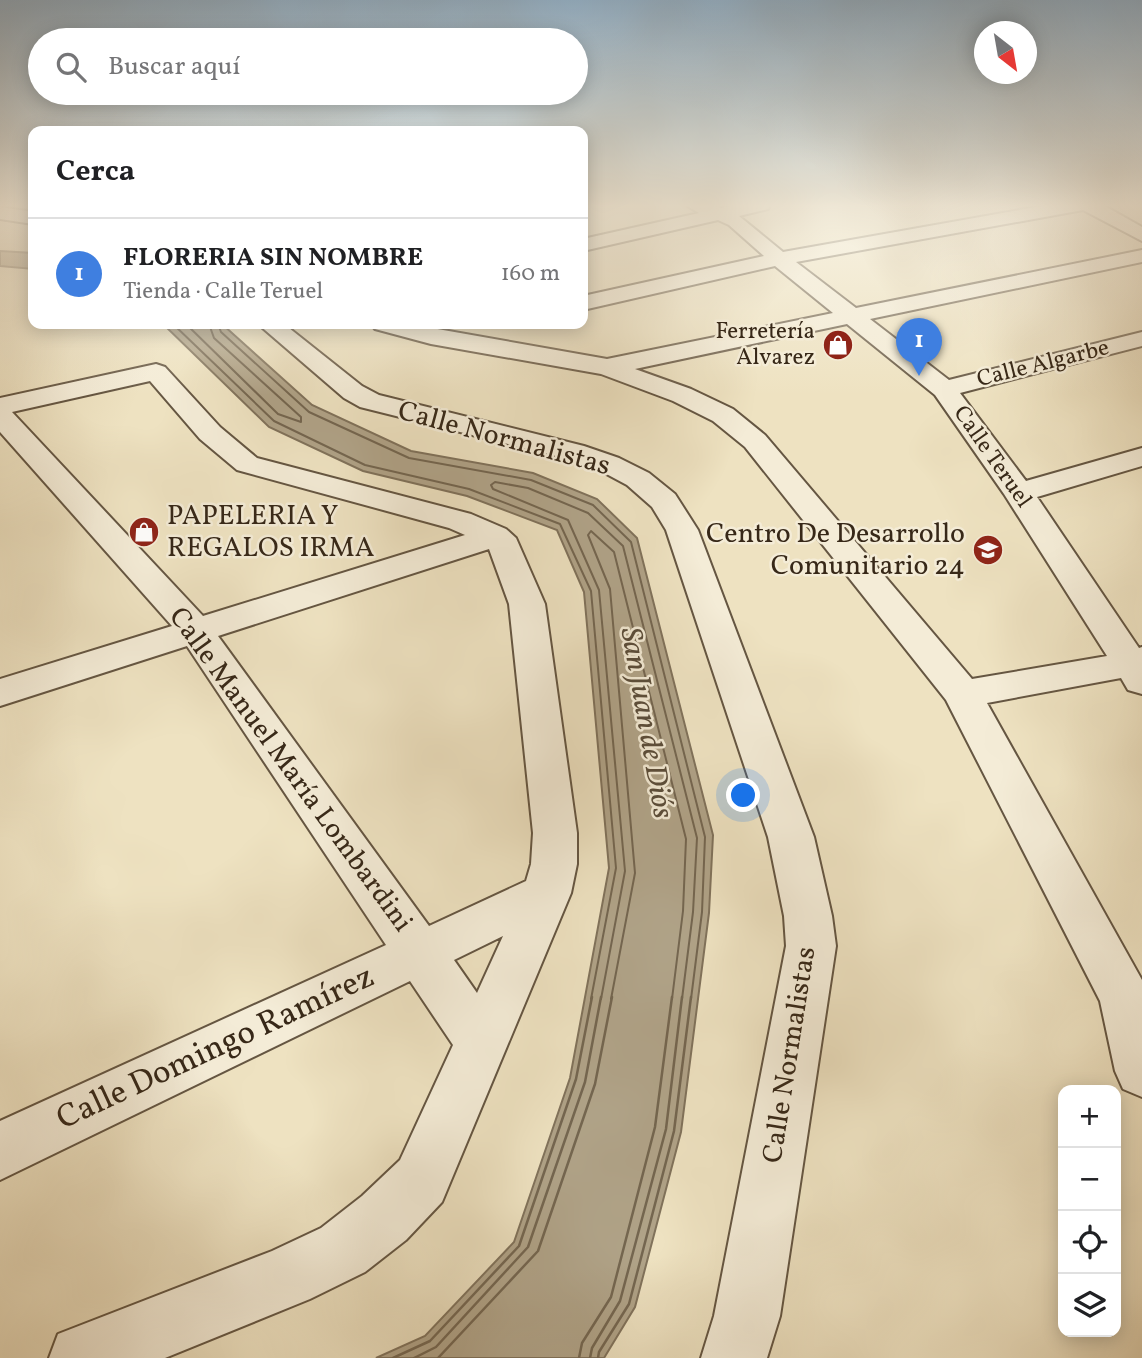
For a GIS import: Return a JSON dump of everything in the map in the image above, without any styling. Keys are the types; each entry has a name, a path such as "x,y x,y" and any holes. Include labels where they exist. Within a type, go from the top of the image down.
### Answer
{"street":[{"path":"588,302 737,268"},
{"name":"Calle Teruel","path":"791,268 944,388 1138,668"},
{"path":"607,367 1082,268"},
{"name":"Calle Normalistas","path":"276,329 353,392 370,401 574,452 609,464 638,479 664,501 682,530 792,837 808,916 811,946 747,1316 734,1358"},
{"path":"401,329 431,337 607,367 682,395 723,415 755,441 963,694 1125,999 1142,1071"},
{"path":"431,337 468,329"},
{"name":"Calle Algarbe","path":"944,388 1142,339"},
{"path":"0,405 156,372 209,432 228,451 247,464 460,521 495,536 511,558 527,604 555,833 554,864 547,893 421,1181 374,1226 343,1250 288,1277 82,1358"},
{"name":"Calle Manuel María Lombardini","path":"0,415 195,630 482,1043"},
{"path":"1019,493 1142,457"},
{"path":"0,693 495,536"},
{"path":"963,694 1138,668"},
{"name":"Calle Domingo Ramírez","path":"0,1151 547,893"}],"water":[{"name":"San Juan de Diós","path":"168,329 228,329 312,405 411,451 533,473 597,499 637,538 713,835 709,913 681,1132 635,1307 604,1358 376,1358 425,1336 514,1242 570,1078 609,868 584,592 557,530 467,496 363,471 269,427"}],"place":[{"name":"Ferretería Alvarez","path":"838,345"},
{"name":"FLORERIA SIN NOMBRE","path":"919,376"},
{"name":"PAPELERIA Y REGALOS IRMA","path":"144,532"},
{"name":"Centro De Desarrollo Comunitario 24","path":"988,550"}]}
